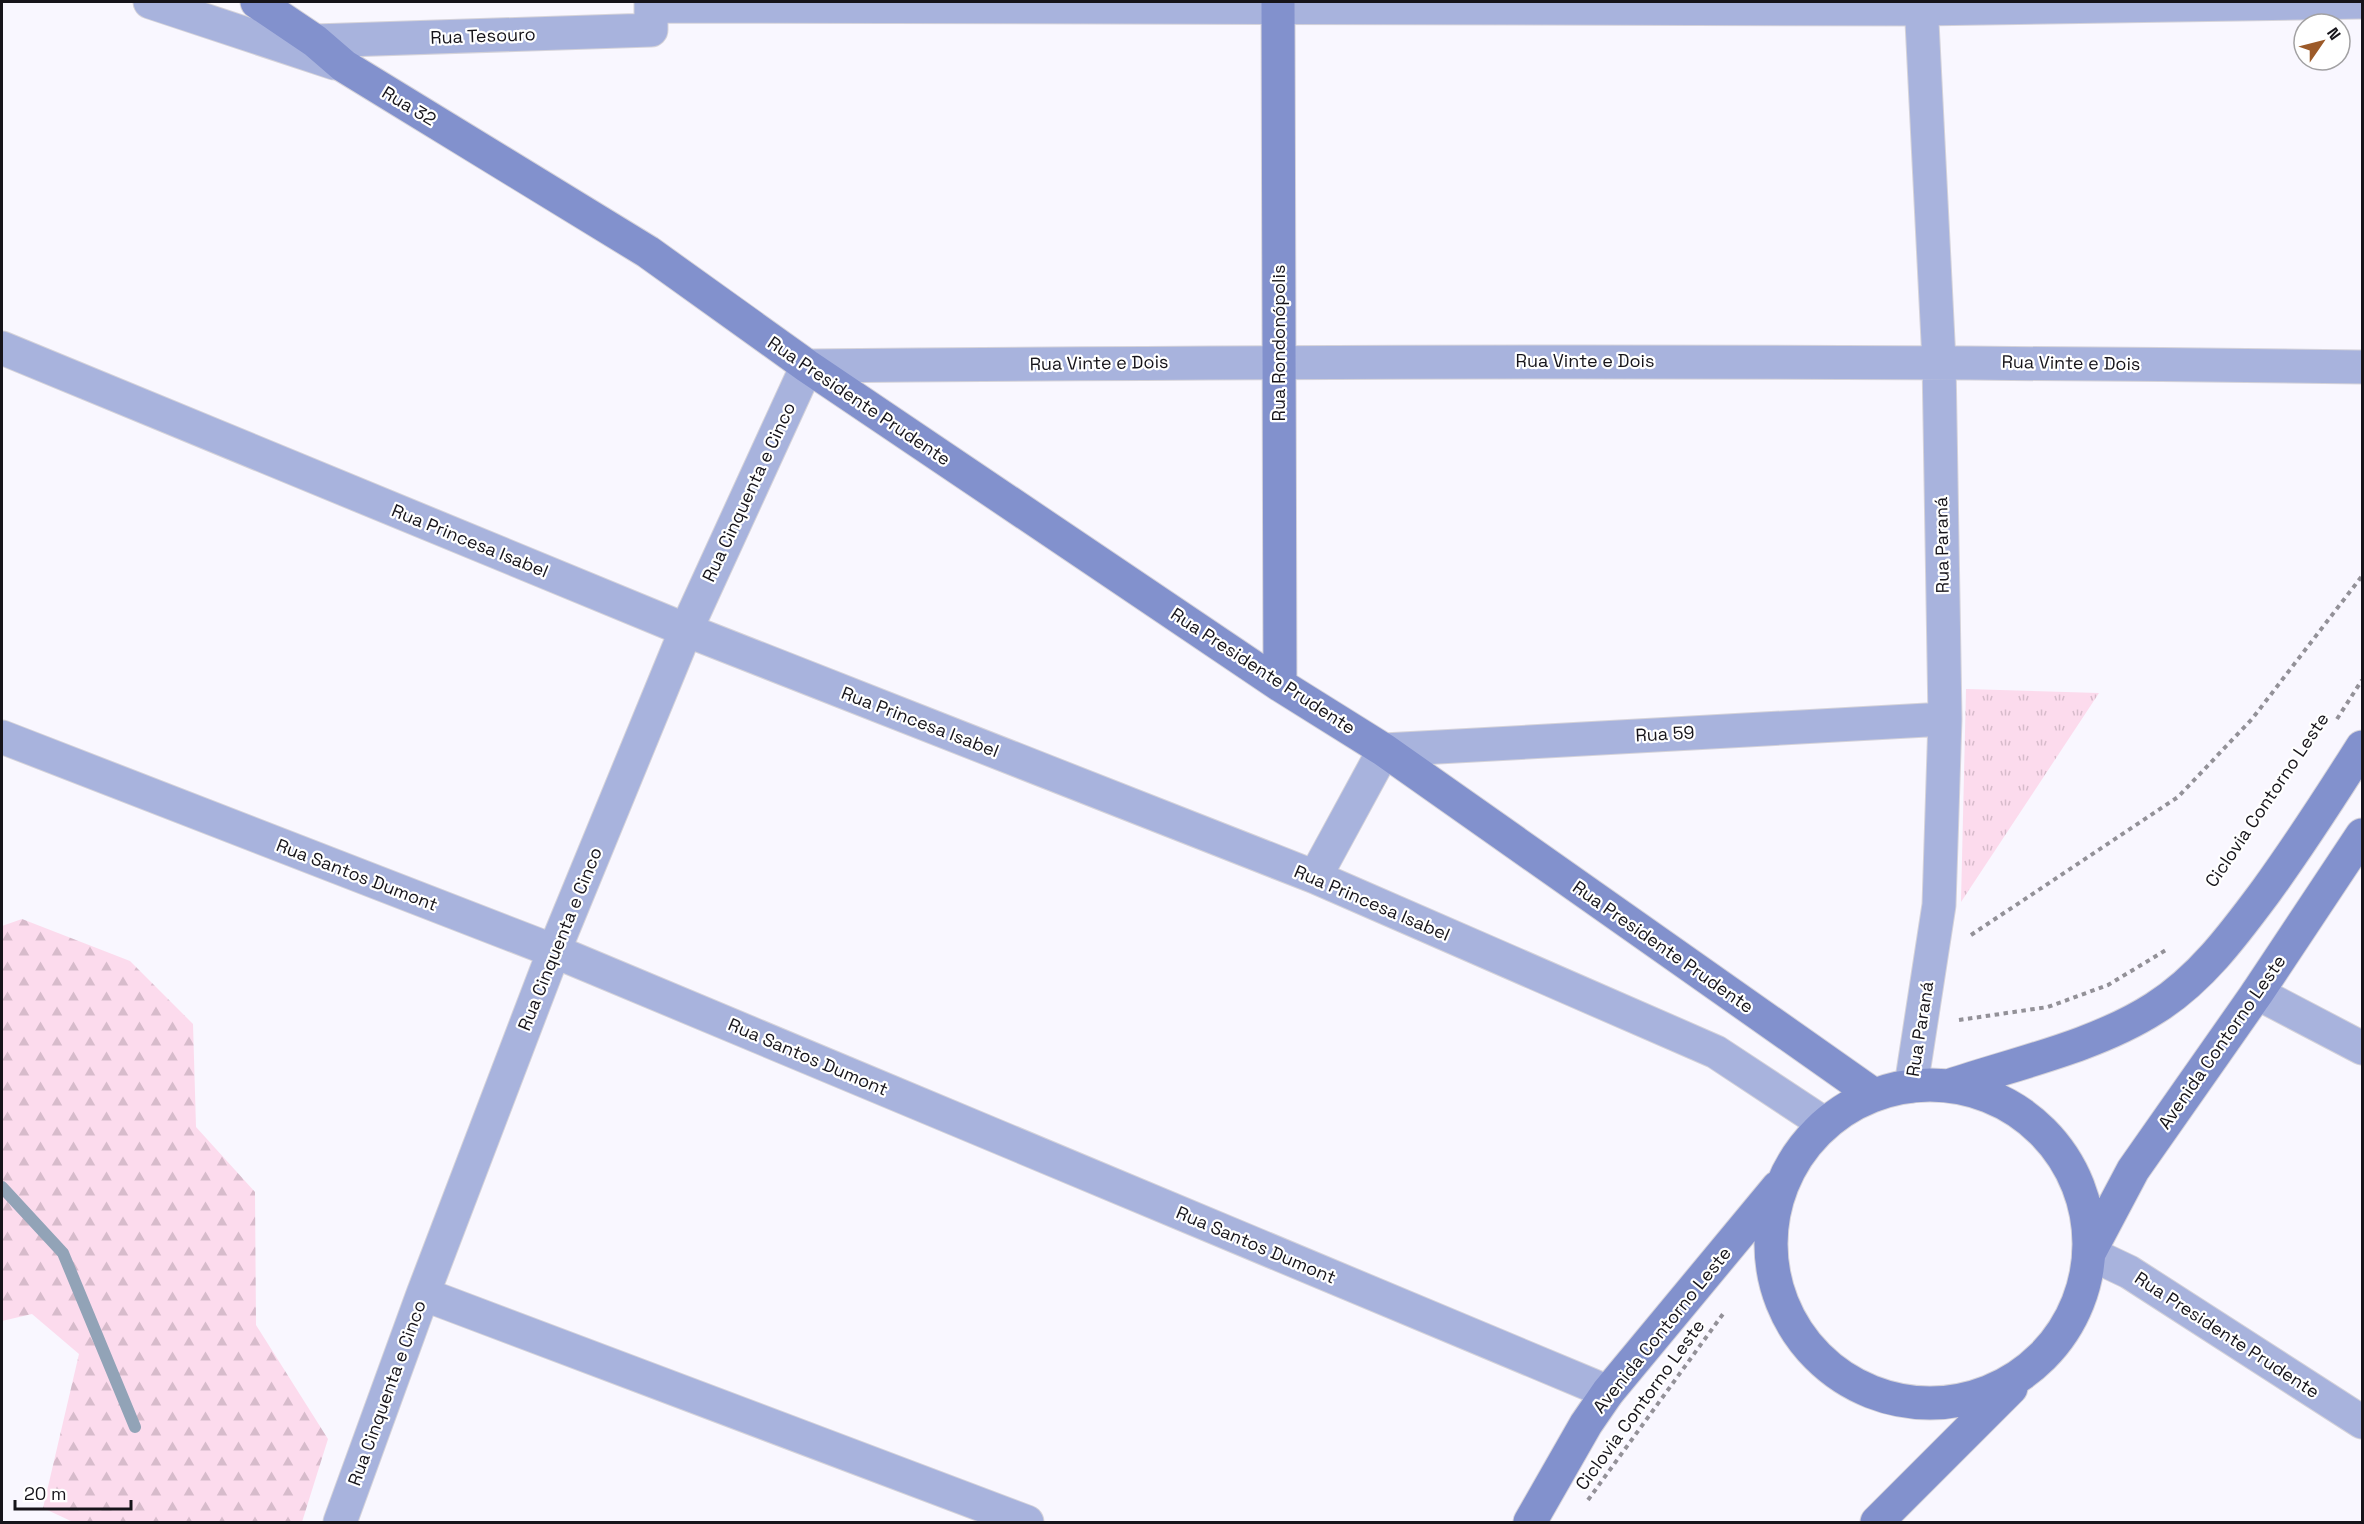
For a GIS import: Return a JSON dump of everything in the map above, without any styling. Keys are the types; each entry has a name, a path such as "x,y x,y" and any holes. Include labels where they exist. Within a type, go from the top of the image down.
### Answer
{"street":[{"name":"Rua 32","path":"150,2 344,66 648,252"},
{"path":"257,2 315,41 344,66"},
{"name":"Rua Tesouro","path":"315,41 651,13 1278,5 2362,2"},
{"name":"Rua Rondonópolis","path":"1278,5 1280,685"},
{"name":"Rua Paraná","path":"1911,1086 1939,905 1945,719 1939,361 1921,5"},
{"name":"Rua Presidente Prudente","path":"648,252 807,366 1280,685 1384,750 1874,1095"},
{"name":"Rua Princesa Isabel","path":"2,348 686,630 1315,877 1716,1052 1826,1124"},
{"name":"Rua Vinte e Dois","path":"807,366 1279,361 1939,361 2362,367"},
{"name":"Rua Cinquenta e Cinco","path":"340,1522 423,1294 554,951 686,630 807,366"},
{"name":"Rua 59","path":"1384,750 1945,719"},
{"name":"Rua Santos Dumont","path":"2,737 554,951 1608,1392"},
{"path":"2032,1367 1992,1392 1946,1402 1899,1400 1876,1394 1834,1370 1801,1336 1779,1293 1771,1248 1774,1214 1787,1176 1808,1143 1826,1124 1857,1103 1874,1095 1911,1086 1951,1085 2090,1040 2154,1009 2196,976 2232,938 2302,841 2362,747"},
{"path":"1315,877 1384,750"},
{"name":"Avenida Contorno Leste","path":"2089,1253 2133,1170 2257,993 2362,835"},
{"path":"2257,993 2362,1048"},
{"path":"1877,1522 2049,1351 2074,1311 2082,1292 2089,1253 2089,1233 2080,1193 2055,1147 2026,1118 2006,1104 1983,1094 1951,1085"},
{"name":"Avenida Contorno Leste","path":"1530,1522 1586,1424 1608,1392 1756,1217 1787,1176"},
{"name":"Rua Presidente Prudente","path":"2089,1253 2129,1272 2362,1422"},
{"path":"423,1294 1027,1522"}],"path":[{"path":"1930,962 2178,797 2252,720 2362,576"},
{"name":"Ciclovia Contorno Leste","path":"2331,729 2362,680"},
{"path":"1956,1027 1959,1017 2048,1007 2088,993 2108,985 2167,949"},
{"name":"Ciclovia Contorno Leste","path":"1584,1505 1724,1314 1713,1266"}],"green space":[{"path":"1966,689 2099,693 1961,902"},
{"path":"22,919 130,961 193,1024 196,1127 255,1192 256,1325 328,1439 302,1522 73,1522 43,1508 79,1354 32,1314 2,1321 2,926"}],"waterway":[{"path":"2,1187 63,1253 135,1427"}]}
